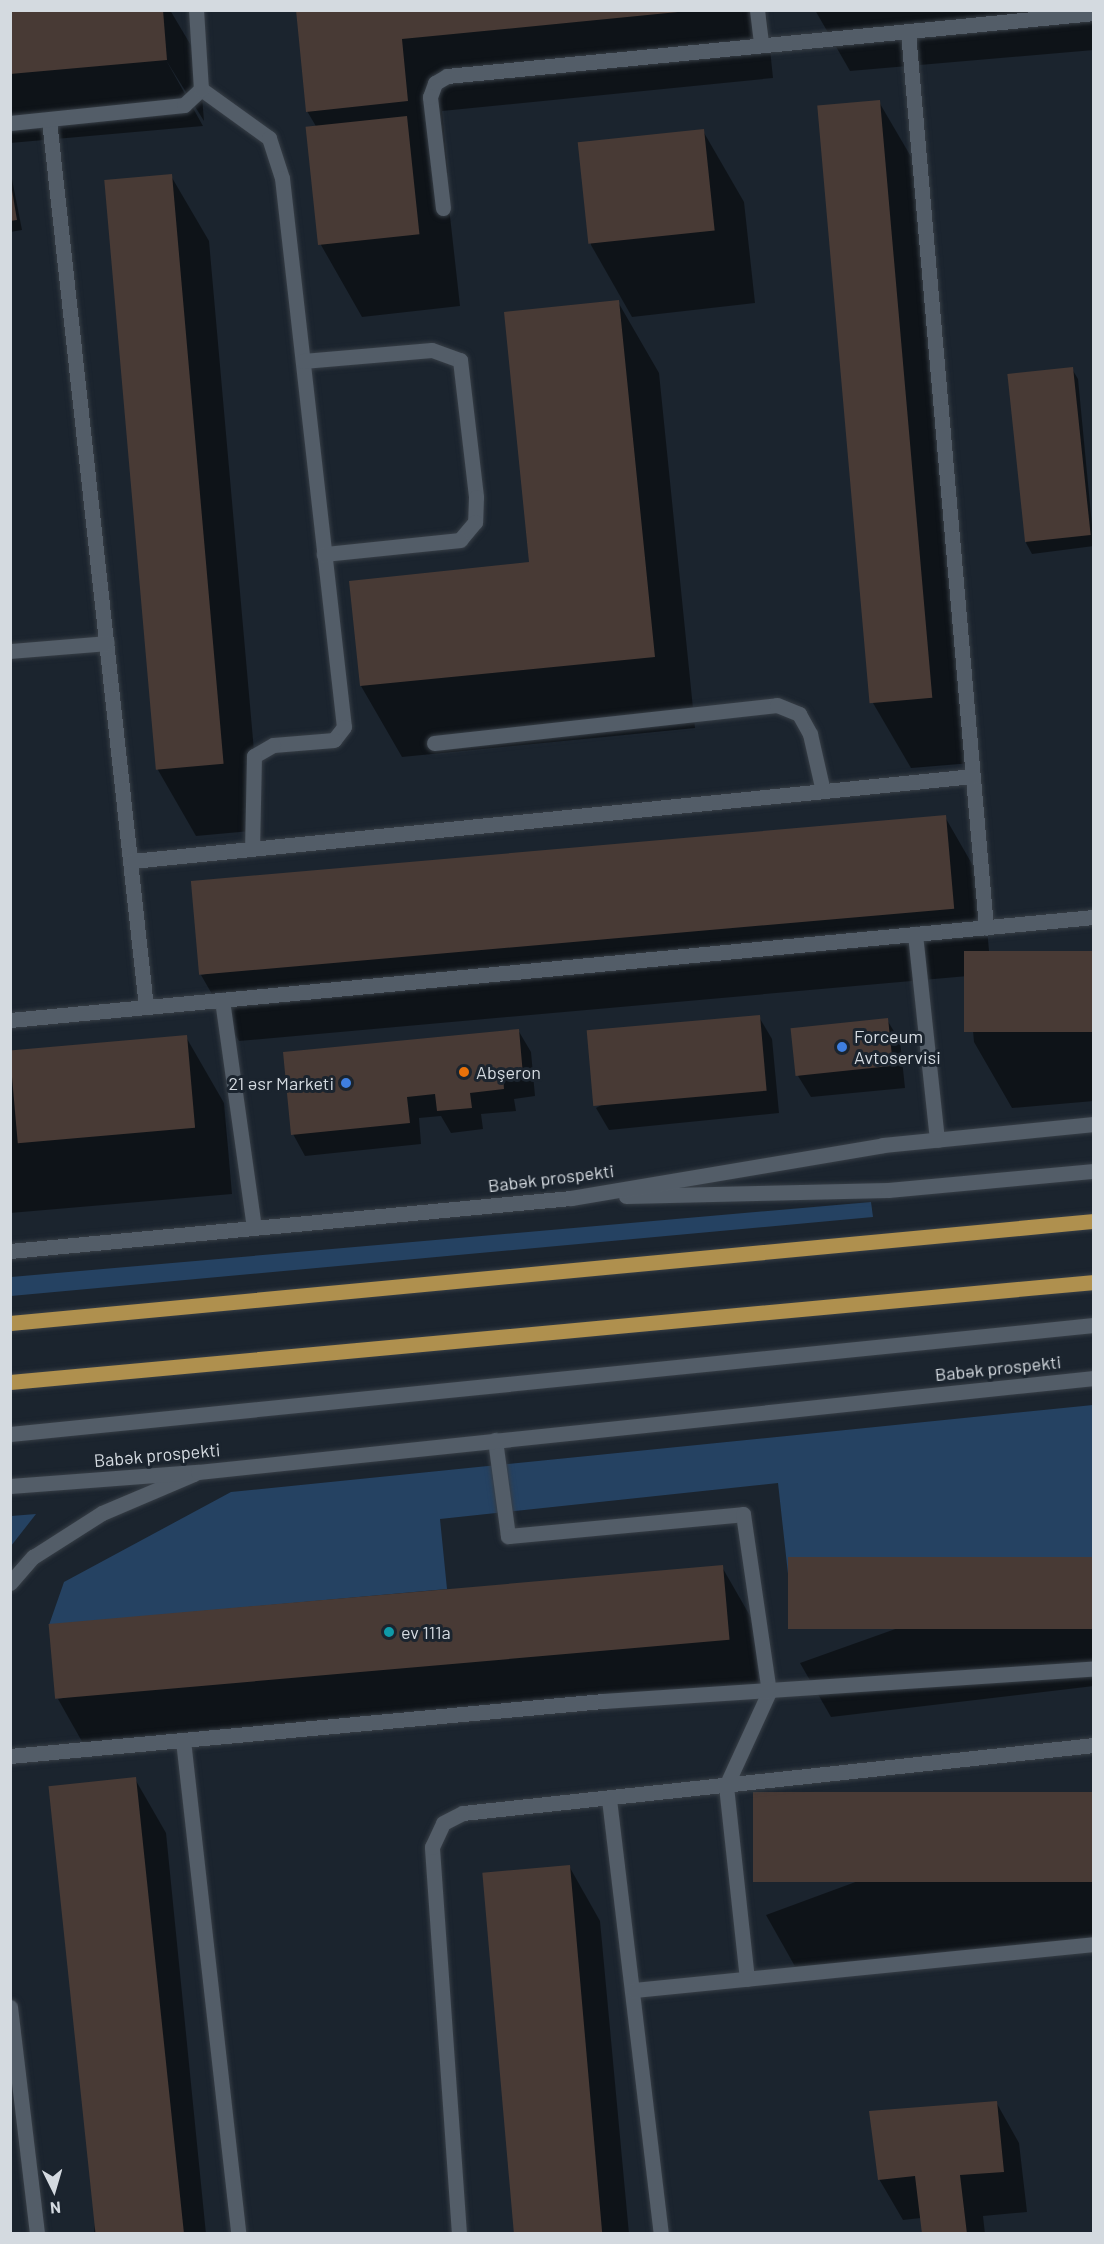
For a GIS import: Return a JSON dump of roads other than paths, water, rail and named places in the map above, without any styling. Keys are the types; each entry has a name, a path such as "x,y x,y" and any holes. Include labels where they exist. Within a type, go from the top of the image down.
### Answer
{"main road":[{"path":"196,10 201,89"},
{"path":"757,10 760,44"},
{"path":"443,207 430,97 435,83 447,76 1094,13"},
{"path":"908,32 986,928"},
{"path":"10,123 184,105 201,89"},
{"path":"201,89 269,138 282,178 344,727 334,740 273,744 254,756 252,848"},
{"path":"49,120 132,861 146,1007"},
{"path":"303,361 432,350 460,360 476,497 475,522 460,540 324,554"},
{"path":"10,651 107,643"},
{"path":"434,743 777,705 799,714 805,724 823,791"},
{"path":"132,861 973,776"},
{"path":"10,1020 1094,916"},
{"path":"915,934 937,1140"},
{"path":"222,1000 254,1227"},
{"name":"Babək prospekti","path":"10,1251 571,1198 937,1140 1094,1124"},
{"path":"571,1198 888,1190 1089,1171"},
{"path":"10,1323 1094,1221"},
{"path":"10,1382 1094,1282"},
{"path":"10,1434 1094,1325"},
{"name":"Babək prospekti","path":"10,1486 198,1472 1094,1378"},
{"path":"495,1440 508,1536 743,1514 769,1692 726,1786 747,1979"},
{"path":"10,1583 33,1557 102,1513 198,1472"},
{"path":"10,1756 603,1701 769,1692 1094,1668"},
{"path":"183,1740 238,2234"},
{"path":"459,2234 432,1847 443,1823 463,1813 1094,1745"},
{"path":"609,1798 662,2234"},
{"path":"634,1990 1094,1944"},
{"path":"10,2007 37,2234"}],"place":[{"name":"Forceum Avtoservisi","path":"842,1047"},
{"name":"Abşeron","path":"464,1072"},
{"name":"21 əsr Marketi","path":"346,1083"},
{"name":"ev 111a","path":"389,1632"}]}
